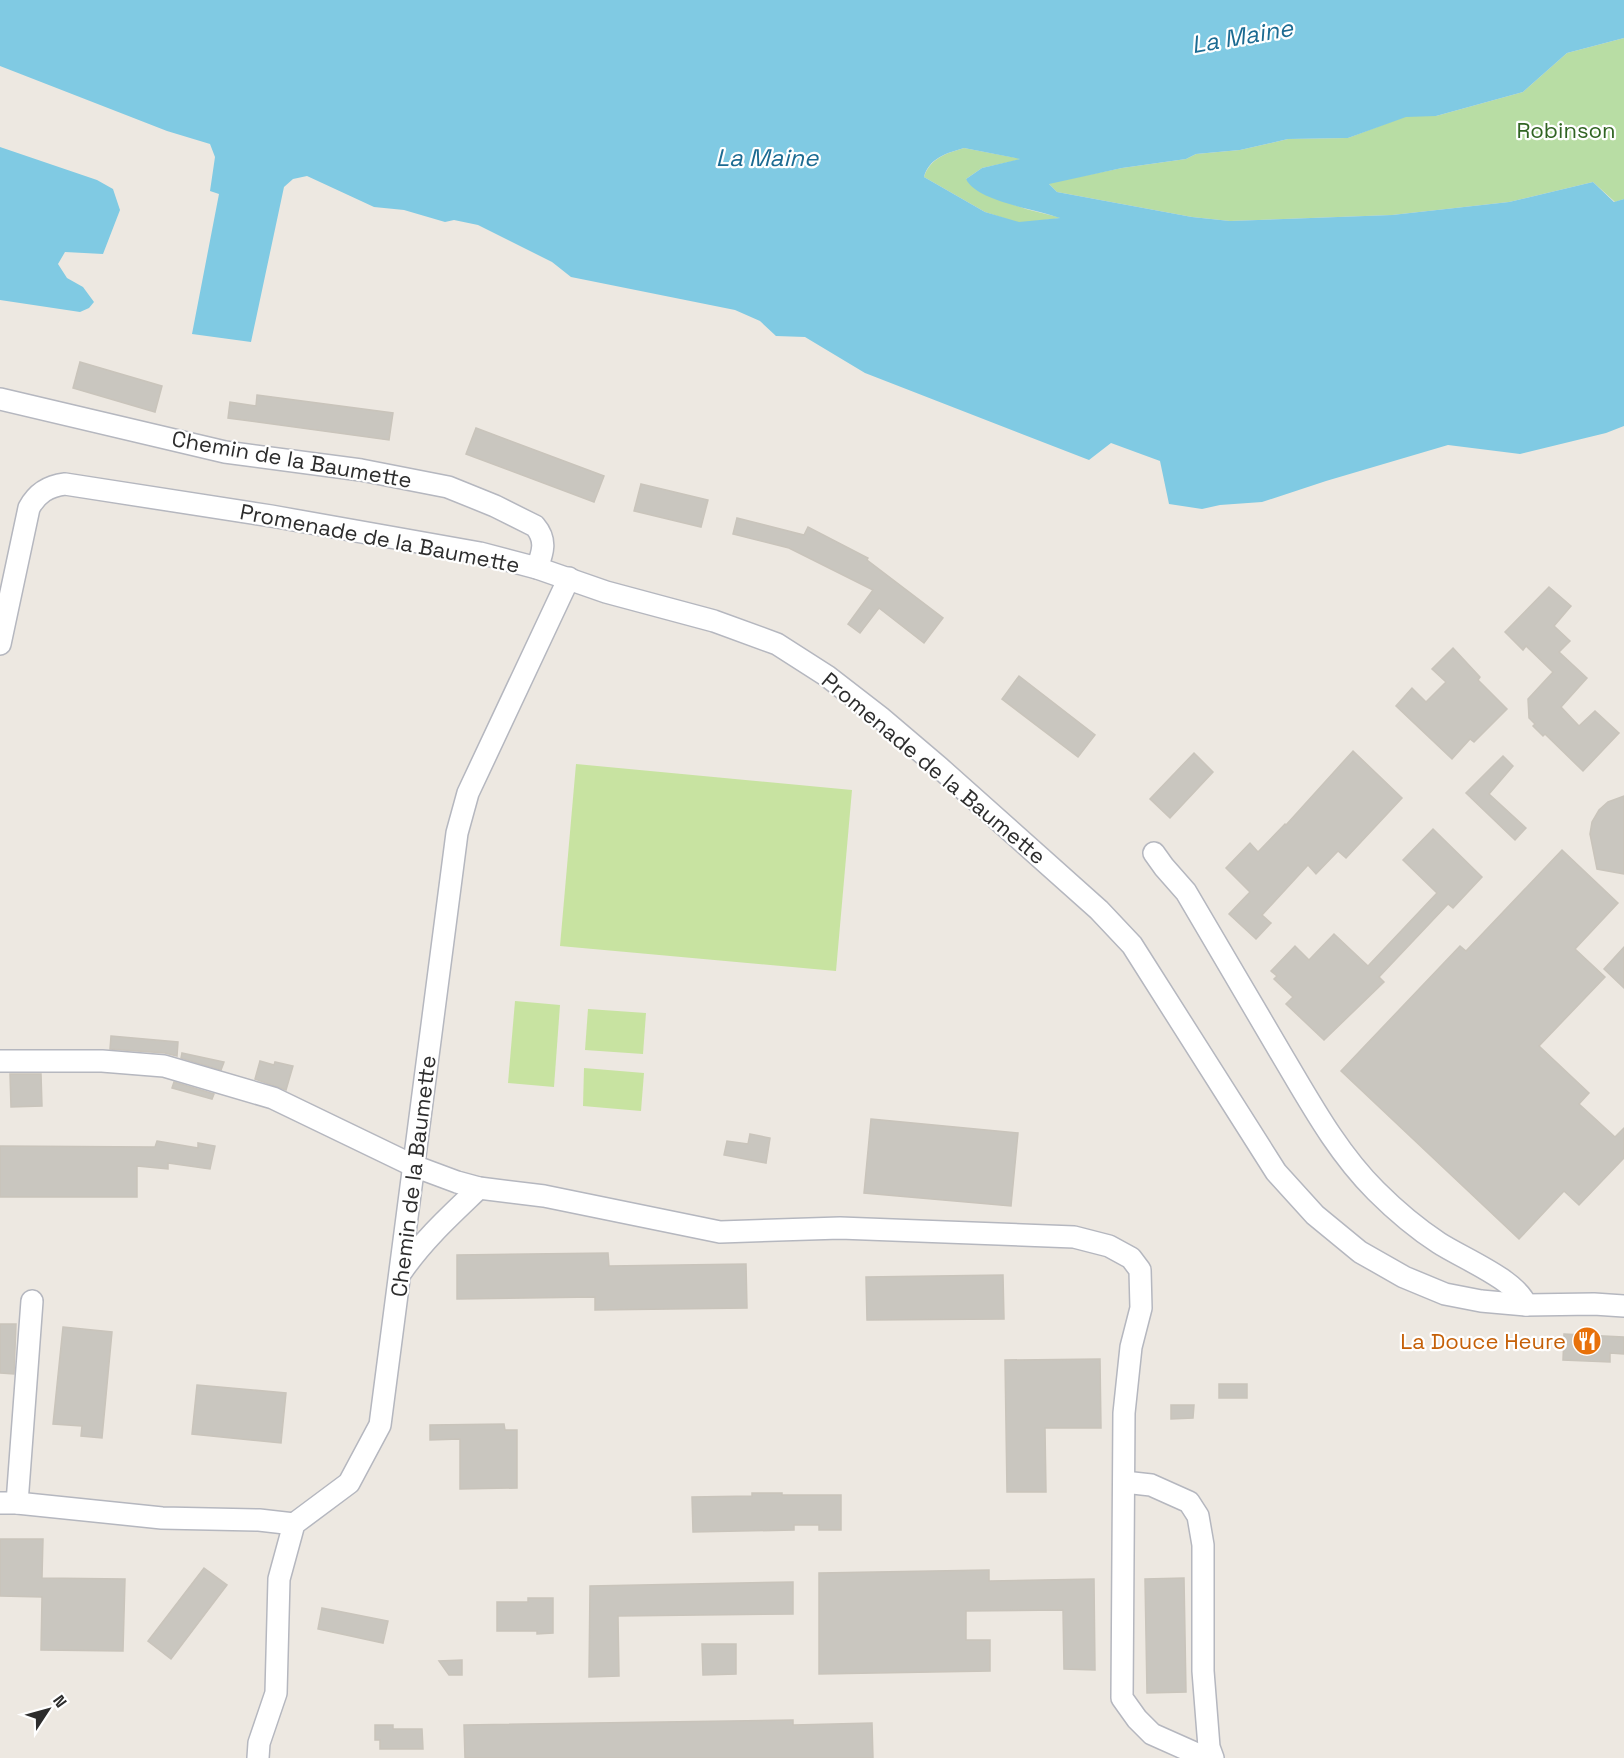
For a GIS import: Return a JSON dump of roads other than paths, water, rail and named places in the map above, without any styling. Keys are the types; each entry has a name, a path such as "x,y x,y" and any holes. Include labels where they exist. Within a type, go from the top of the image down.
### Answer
{"street":[{"name":"Chemin de la Baumette","path":"0,399 225,452 362,470 448,487 495,506 535,526 543,544 542,556 537,568"},
{"name":"Promenade de la Baumette","path":"0,644 28,508 39,494 55,486 76,486 271,516 480,553 537,568 606,592 714,621 777,644 827,676 880,717 1099,910 1132,945 1276,1172 1315,1215 1360,1252 1404,1277 1445,1294 1488,1302 1526,1305 1624,1306"},
{"name":"Chemin de la Baumette","path":"294,1524 349,1483 380,1425 457,833 468,793 569,578"},
{"path":"1154,853 1186,892 1324,1126 1356,1170 1416,1227 1455,1253 1488,1270 1523,1295 1526,1305"},
{"path":"0,1061 102,1061 164,1066 273,1098 414,1166 479,1188 544,1196 720,1232 840,1228 1074,1237 1109,1246 1131,1258 1140,1270 1141,1308 1131,1347 1124,1413 1122,1698 1137,1719 1152,1734 1206,1758"},
{"path":"400,1274 416,1250 479,1188"},
{"path":"1488,1270 1492,1285 1488,1302"},
{"path":"32,1300 8,1503 162,1518 259,1520 294,1524 279,1580 276,1693 259,1743 258,1758"},
{"path":"1124,1482 1151,1485 1189,1502 1198,1516 1203,1545 1203,1671 1209,1747 1214,1758"}],"water":[{"name":"La Maine","path":"0,0 1624,0 1624,38 1567,53 1523,92 1436,116 1406,117 1348,138 1288,139 1240,150 1196,154 1186,159 1122,168 1049,184 1057,192 1192,217 1230,221 1392,215 1509,202 1593,182 1614,202 1624,199 1624,426 1606,433 1520,454 1448,445 1262,502 1220,505 1202,509 1169,504 1160,461 1111,443 1089,460 865,373 805,337 776,336 760,321 735,310 571,277 552,262 478,225 454,220 445,222 404,210 374,207 307,176 293,179 284,187 251,342 192,334 219,194 210,191 215,157 210,144 167,131 0,66","holes":["964,148 1020,159 982,168 966,179 982,194 1008,204 1060,218 1019,222 985,212 924,177 934,161 945,154"]},
{"path":"0,147 97,180 113,189 120,210 103,254 65,252 58,264 67,278 83,287 94,302 89,308 80,312 0,300"}],"place":[{"name":"La Douce Heure","path":"1587,1341"}],"park label":[{"name":"Robinson","path":"1566,130"}]}
